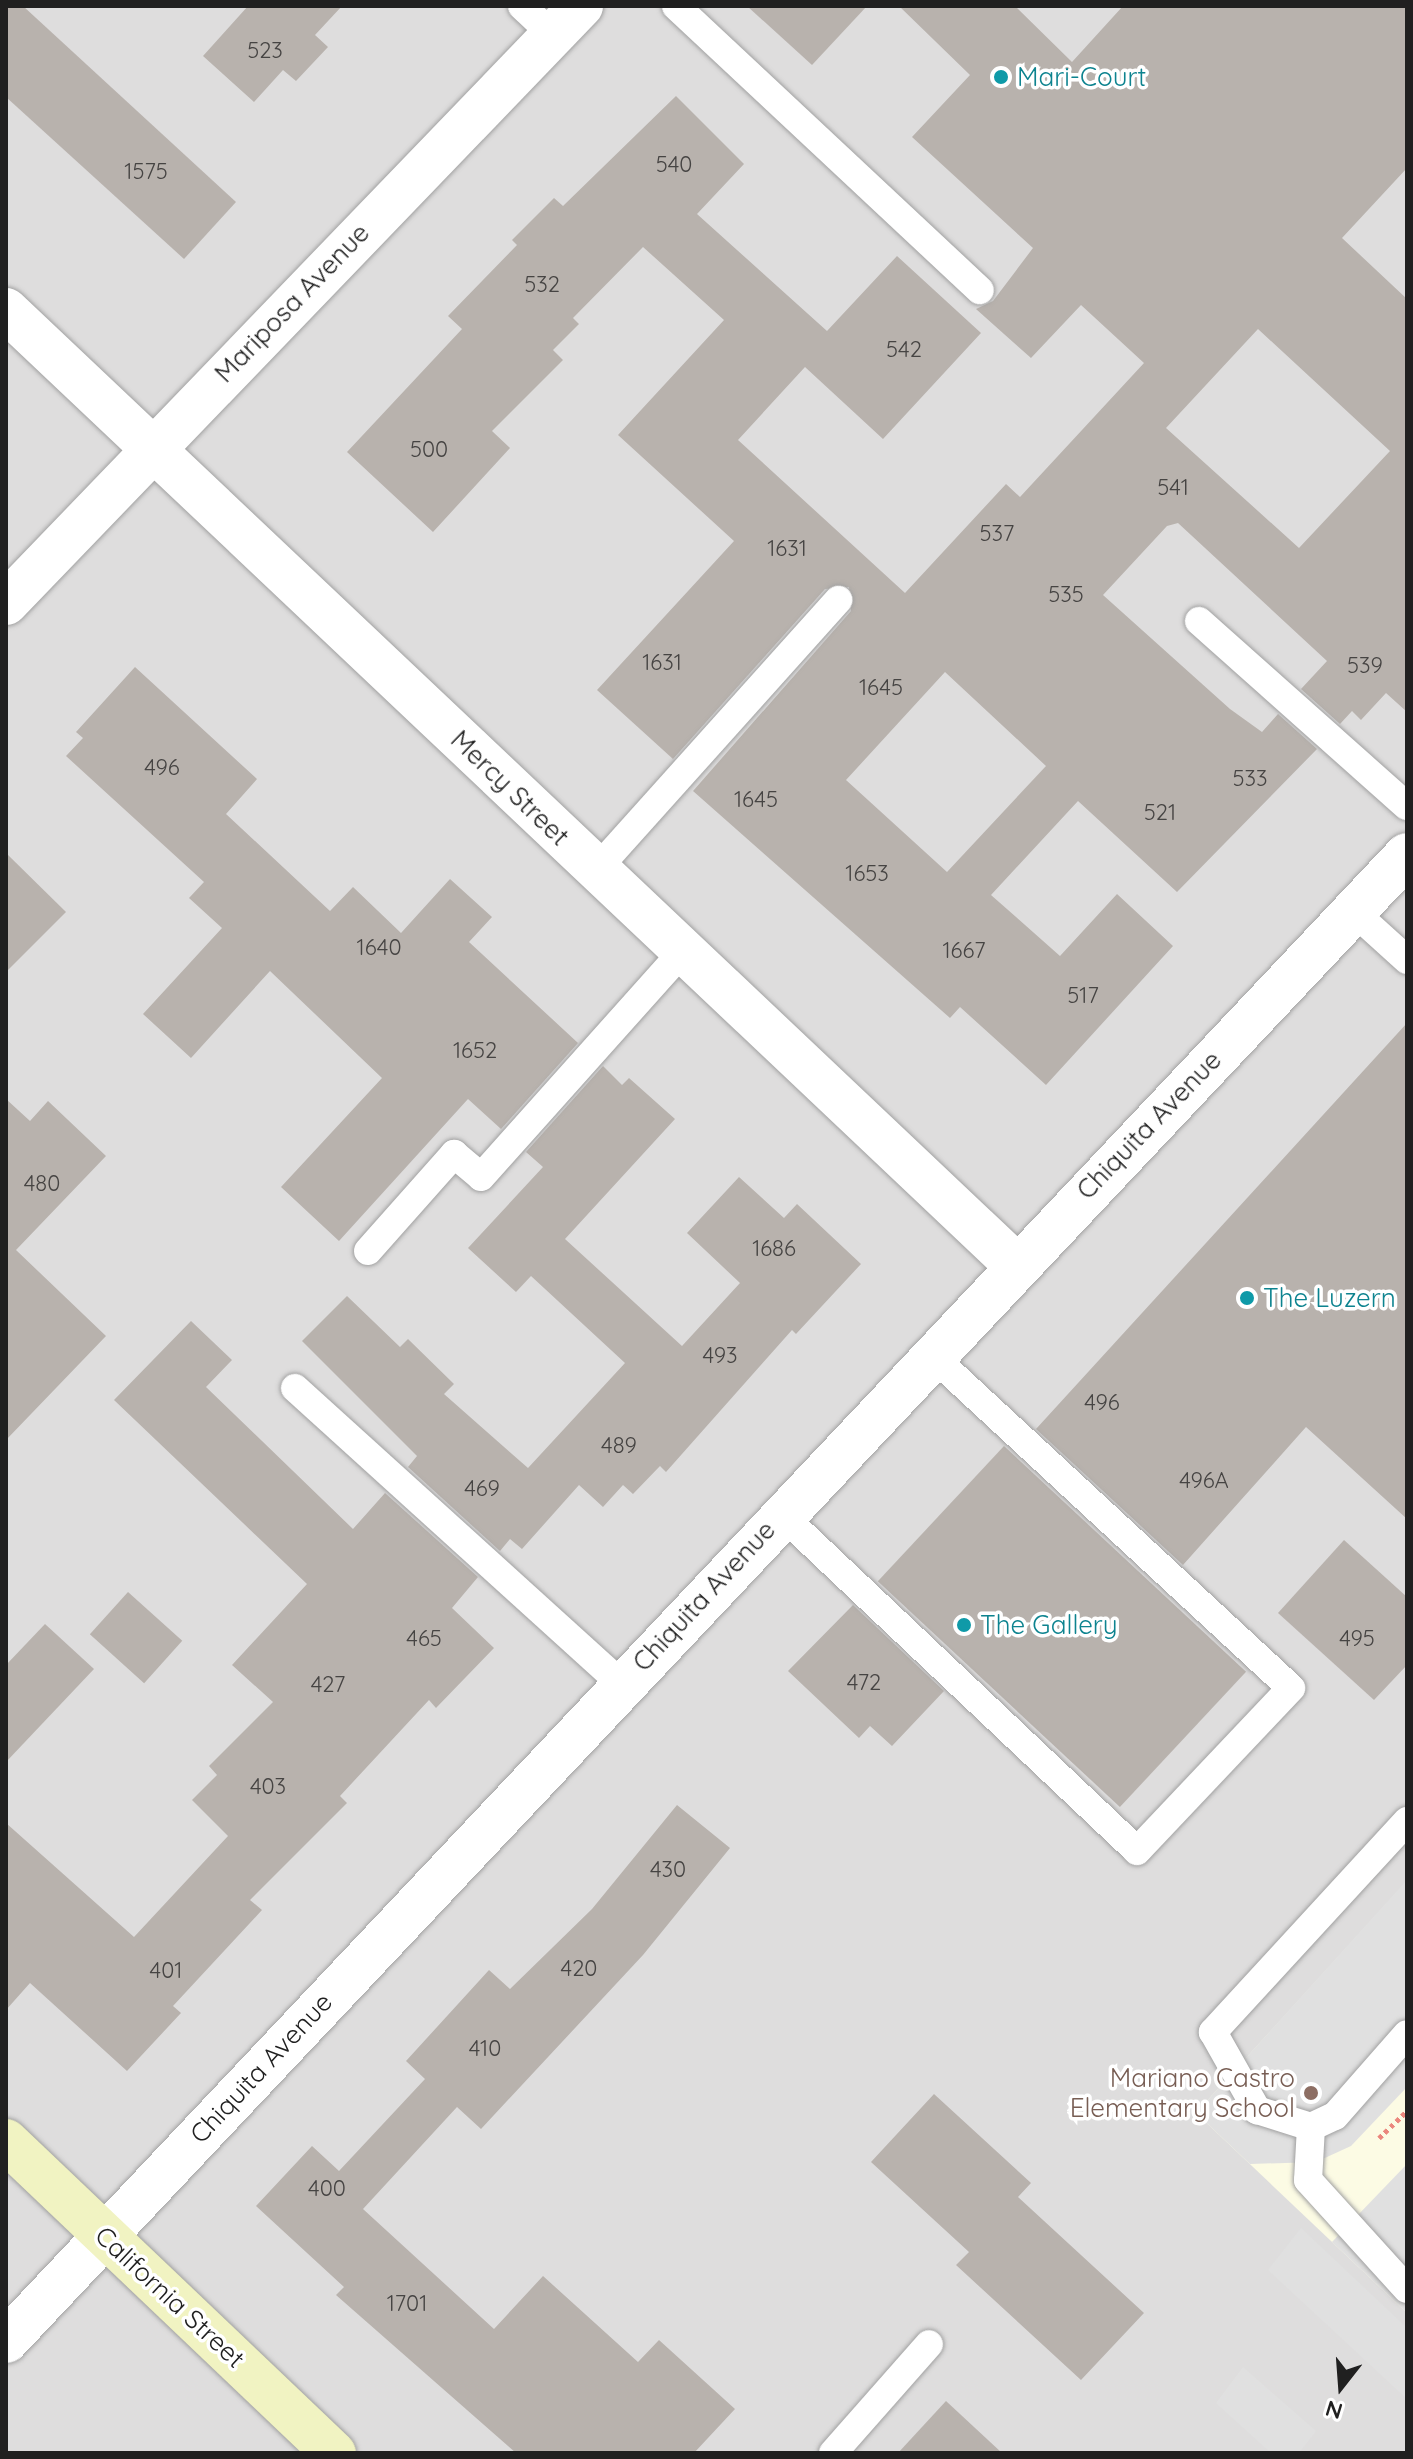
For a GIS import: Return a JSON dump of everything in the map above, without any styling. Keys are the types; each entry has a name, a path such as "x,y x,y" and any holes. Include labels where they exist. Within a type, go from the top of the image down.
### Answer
{"main road":[{"name":"California Street","path":"6,2141 334,2453"}],"street":[{"name":"Mariposa Avenue","path":"6,603 552,16"},
{"name":"Mercy Street","path":"6,310 1016,1265"},
{"name":"Chiquita Avenue","path":"6,2341 781,1514 1407,855"}],"lane":[{"path":"676,6 980,290"},
{"path":"596,870 838,600"},
{"path":"1199,621 1407,806"},
{"path":"1353,911 1407,960"},
{"path":"368,1251 454,1154 481,1177 682,952"},
{"path":"781,1514 847,1580 1137,1851 1291,1688 931,1355"},
{"path":"295,1388 621,1684"},
{"path":"1407,1821 1213,2032 1257,2110 1311,2127 1335,2116 1407,2034"},
{"path":"1311,2127 1308,2180 1407,2289"},
{"path":"833,2453 929,2344"}],"shaded area":[{"path":"6,6 1407,6 1407,2453 6,2453"},
{"name":"Mariano Castro Elementary School","path":"1407,1880 1407,2087 1351,2146 1316,2162 1250,2164 1196,2113"},
{"name":"Mariano Castro Elementary School","path":"1407,1881 1407,2313 1196,2113"},
{"path":"1407,2164 1407,2313 1332,2242"},
{"path":"1301,2228 1407,2328 1407,2399 1268,2270"},
{"path":"1243,2367 1316,2431 1299,2453 1271,2453 1216,2403"}],"building":[{"path":"6,6 23,6 236,202 184,259 6,97"},
{"path":"248,6 342,6 315,35 328,47 296,81 283,70 254,102 203,56"},
{"path":"747,6 867,6 812,65"},
{"path":"899,6 1015,6 1072,62 1123,6 1407,6 1407,168 1342,238 1407,299 1407,712 1386,693 1361,720 1352,711 1340,724 1301,689 1327,661 1178,523 1167,526 1103,595 1230,709 1262,732 1278,714 1317,749 1177,892 1078,801 991,895 1060,956 1117,894 1173,946 1046,1085 960,1007 950,1018 693,791 851,611 849,587 825,589 673,759 597,690 734,541 618,435 724,320 643,247 573,318 579,324 553,350 563,360 492,431 510,448 433,532 347,452 462,329 448,316 517,245 512,240 554,198 563,206 676,96 744,164 697,214 827,331 897,256 981,333 883,439 805,367 738,440 905,593 1006,484 1020,497 1144,363 1081,305 1031,358 976,309 993,301 1033,248 912,137 970,75","holes":["1258,329 1390,451 1299,548 1166,428","945,672 1046,766 947,872 846,780"]},
{"path":"135,667 257,779 226,814 330,911 353,887 401,933 450,879 492,917 469,942 578,1043 501,1129 468,1099 339,1241 281,1187 382,1078 270,971 191,1058 143,1014 222,928 189,898 204,882 66,756 83,738 76,732"},
{"path":"6,853 66,912 6,972"},
{"path":"1407,1023 1407,1519 1306,1427 1183,1565 1036,1429"},
{"path":"603,1066 622,1085 629,1078 675,1119 565,1239 682,1346 740,1283 687,1233 739,1177 784,1218 797,1204 861,1264 796,1334 792,1330 666,1472 660,1466 633,1494 623,1485 603,1507 579,1485 522,1549 510,1539 500,1551 408,1467 417,1456 302,1341 347,1296 400,1347 408,1339 454,1384 444,1394 528,1468 625,1363 531,1276 516,1292 468,1248 543,1167 526,1152"},
{"path":"6,1099 30,1121 48,1101 106,1156 16,1250 106,1336 6,1440"},
{"path":"191,1321 232,1360 206,1387 353,1529 385,1493 478,1577 452,1608 494,1648 436,1708 429,1700 340,1796 347,1803 250,1900 262,1910 173,2006 181,2013 127,2071 30,1983 6,2010 6,1823 134,1937 228,1836 192,1800 217,1775 209,1766 273,1702 232,1665 307,1584 114,1400"},
{"name":"The Gallery","path":"1004,1446 1246,1672 1120,1807 878,1581"},
{"path":"1344,1540 1407,1597 1407,1665 1374,1700 1278,1613"},
{"path":"128,1592 182,1641 144,1683 90,1634"},
{"path":"853,1605 944,1691 892,1746 870,1726 859,1738 788,1671"},
{"path":"45,1624 94,1669 6,1762 6,1665"},
{"path":"677,1805 730,1848 643,1955 481,2129 457,2107 363,2209 494,2329 543,2276 638,2362 659,2340 735,2409 694,2453 516,2453 336,2295 344,2287 256,2206 312,2146 339,2171 425,2079 406,2061 489,1970 510,1989 592,1909"},
{"path":"934,2094 1031,2183 1018,2197 1144,2313 1081,2380 956,2265 969,2252 871,2162"},
{"path":"946,2401 1002,2453 898,2453"}],"place":[{"name":"Mari-Court","path":"1001,77"},
{"name":"The Luzern","path":"1247,1298"},
{"name":"The Gallery","path":"964,1625"},
{"name":"Mariano Castro Elementary School","path":"1311,2093"}]}
